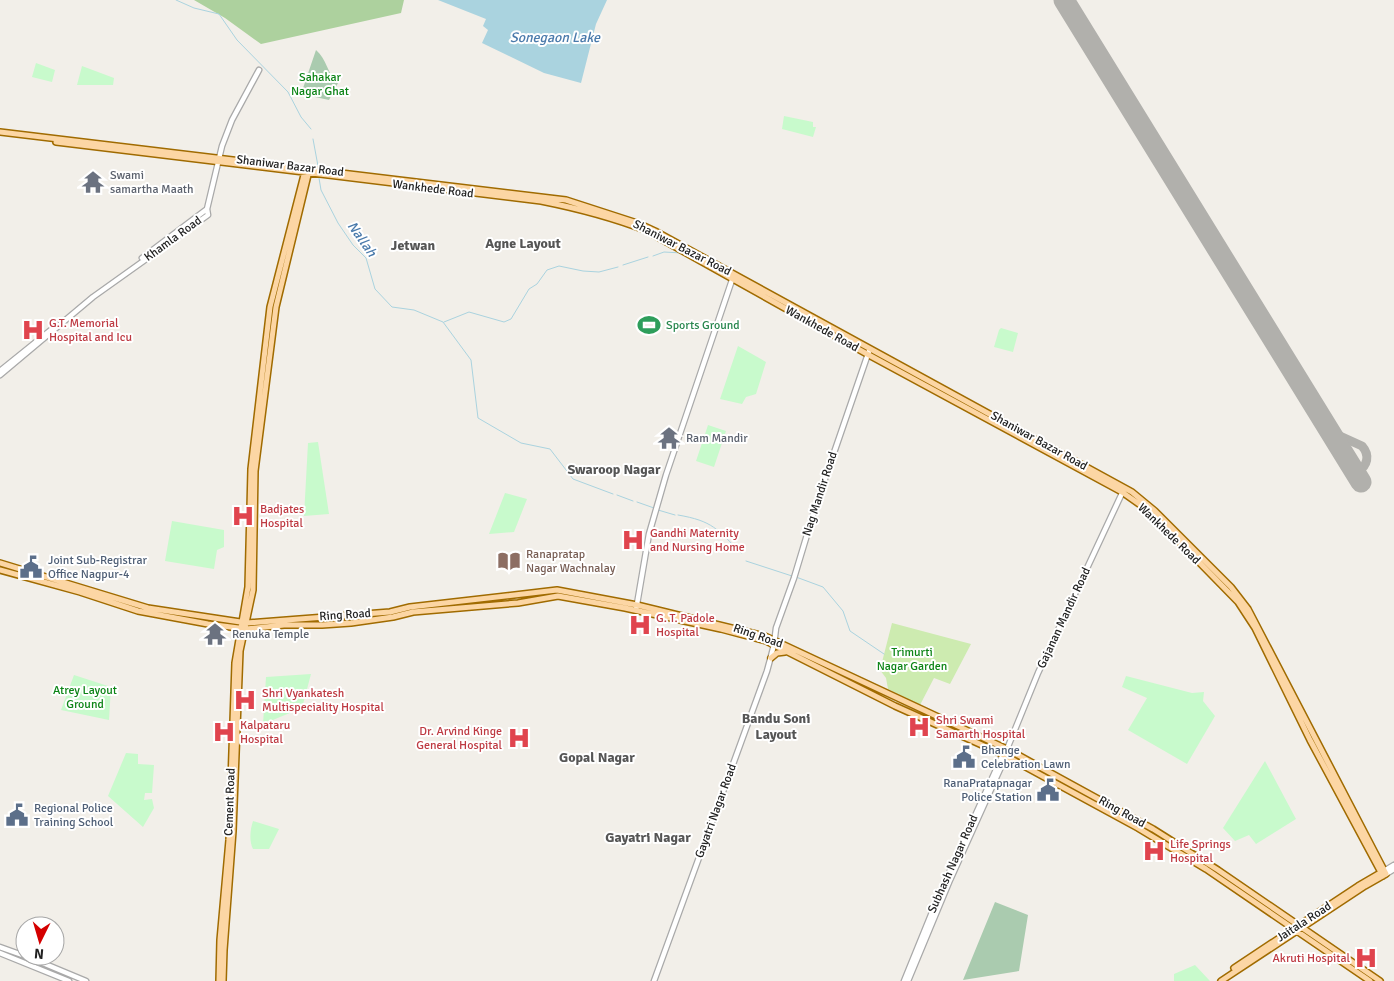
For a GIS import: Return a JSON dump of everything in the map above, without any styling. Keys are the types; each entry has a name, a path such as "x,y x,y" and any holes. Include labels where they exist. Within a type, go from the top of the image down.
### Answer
{"main road":[{"name":"Shaniwar Bazar Road","path":"0,134 219,160"},
{"name":"Wankhede Road","path":"0,134 307,171 565,205 644,230 732,280 1123,490 1149,511 1238,602 1255,628 1307,733 1383,874"},
{"name":"Shaniwar Bazar Road","path":"307,171 566,200 589,207 655,231 868,352"},
{"path":"244,626 252,590 255,471 273,324 307,171"},
{"path":"1123,490 1140,498 1155,511 1232,587 1246,605 1383,874"},
{"name":"Ring Road","path":"0,563 148,608 244,626"},
{"name":"Ring Road","path":"0,570 80,592 138,611 208,624 244,626 390,612 410,607 557,590 774,642 1007,749 1153,829 1218,870 1286,920"},
{"name":"Cement Road","path":"219,981 220,940 229,840 235,663 244,626"},
{"name":"Cement Road","path":"223,981 233,831 240,651 244,626"},
{"path":"774,642 786,652 895,706 1014,760 1144,831 1297,928 1312,935 1380,981"},
{"path":"770,658 777,653 786,652"},
{"path":"1002,764 1014,760"},
{"name":"Jaitala Road","path":"1220,981 1288,937 1305,920 1383,874"},
{"name":"Jaitala Road","path":"1215,981 1281,936 1313,921 1383,874"},
{"path":"1286,920 1305,920"},
{"path":"1281,936 1286,920"},
{"path":"1312,935 1313,921"},
{"path":"1297,928 1305,937 1370,981"},
{"path":"1288,937 1305,937"}],"street":[{"path":"207,209 219,160 232,120 260,70"},
{"name":"Khamla Road","path":"0,371 109,283 207,209 208,215 93,297 0,376"},
{"path":"636,608 649,534 666,475 732,280"},
{"name":"Nag Mandir Road","path":"774,642 776,628 795,576 816,505 868,352"},
{"name":"Gajanan Mandir Road","path":"1004,755 1038,673 1123,490"},
{"name":"Gayatri Nagar Road","path":"654,981 770,658 774,642"},
{"path":"906,981 1002,764 1004,755"},
{"name":"Subhash Nagar Road","path":"906,981 939,895 1004,755"},
{"name":"Jaitala Road","path":"1383,874 1394,865"},
{"name":"Jaitala Road","path":"1383,874 1394,870"},
{"path":"0,947 15,952"},
{"path":"0,953 69,981"},
{"path":"49,966 86,981"}],"green space":[{"path":"194,0 404,0 401,13 261,44 225,18"},
{"name":"Sahakar Nagar Ghat","path":"316,50 338,83 329,100 301,94"},
{"path":"36,63 55,70 52,82 32,77"},
{"path":"82,66 114,78 113,85 77,85"},
{"path":"784,116 813,122 813,127 816,127 813,137 782,129"},
{"path":"1001,328 1018,333 1013,352 994,347"},
{"path":"738,346 766,362 756,394 746,397 742,404 720,399"},
{"path":"708,425 726,431 714,467 696,461"},
{"path":"318,442 329,514 304,516 308,443"},
{"path":"505,493 527,499 514,532 489,534"},
{"path":"172,521 224,530 224,547 217,550 214,569 165,561"},
{"name":"Trimurti Nagar Garden","path":"892,623 971,644 950,684 934,678 920,705 888,689 886,678 880,670"},
{"path":"311,674 302,708 263,724 266,677"},
{"name":"Atrey Layout Ground","path":"74,675 111,687 109,720 61,710"},
{"path":"1126,676 1192,693 1204,692 1203,701 1215,716 1187,764 1128,730 1147,698 1122,687"},
{"path":"126,753 138,754 138,764 154,765 152,793 145,793 144,800 152,799 154,808 143,827 108,796"},
{"path":"1265,761 1296,819 1256,844 1249,835 1235,841 1223,828"},
{"path":"253,821 279,829 269,849 253,849 250,835"},
{"path":"995,902 1028,915 1019,971 963,980"},
{"path":"1195,965 1210,981 1174,981 1174,974"}],"water":[{"name":"Sonegaon Lake","path":"438,0 607,0 596,24 581,83 544,73 482,43 488,30 483,26 486,19"}],"waterway":[{"path":"176,0 194,8 219,14 237,40 288,92 301,117 311,129"},
{"name":"Nallah","path":"313,139 318,166"},
{"name":"Nallah","path":"319,178 321,190 338,223 353,245 366,258 375,289 392,307 414,310 443,322 471,360 478,418 521,443 550,449 573,479 613,494"},
{"path":"653,256 664,252 682,253"},
{"path":"623,265 648,257"},
{"path":"444,322 469,312 504,322 511,319 529,289 537,284 547,270 559,266 599,272 618,267"},
{"path":"617,495 633,501"},
{"path":"637,502 654,508"},
{"path":"658,510 675,515"},
{"path":"678,515 690,517 714,527 741,553"},
{"path":"746,561 792,576"},
{"path":"796,577 823,587 843,611 850,631 884,654"}],"taxiway":[{"path":"1329,431 1362,446 1367,457 1366,464 1357,472 1349,471 1344,465 1344,455"}],"runway":[{"path":"1064,0 1361,482"}],"place":[{"name":"Swami samartha Maath","path":"93,182"},
{"name":"Sports Ground","path":"649,325"},
{"name":"G.T. Memorial Hospital and Icu","path":"33,330"},
{"name":"Ram Mandir","path":"669,438"},
{"name":"Badjates Hospital","path":"243,516"},
{"name":"Gandhi Maternity and Nursing Home","path":"633,540"},
{"name":"Ranapratap Nagar Wachnalay","path":"509,561"},
{"name":"Joint Sub-Registrar Office Nagpur-4","path":"31,567"},
{"name":"G. T. Padole Hospital","path":"640,625"},
{"name":"Renuka Temple","path":"215,634"},
{"name":"Shri Vyankatesh Multispeciality Hospital","path":"245,700"},
{"name":"Shri Swami Samarth Hospital","path":"919,727"},
{"name":"Kalpataru Hospital","path":"224,732"},
{"name":"Dr. Arvind Kinge General Hospital","path":"519,738"},
{"name":"Bhange Celebration Lawn","path":"964,757"},
{"name":"RanaPratapnagar Police Station","path":"1048,790"},
{"name":"Regional Police Training School","path":"17,815"},
{"name":"Life Springs Hospital","path":"1154,851"},
{"name":"Akruti Hospital","path":"1366,958"}],"district":[{"name":"Agne Layout","path":"523,243"},
{"name":"Jetwan","path":"413,245"},
{"name":"Swaroop Nagar","path":"614,469"},
{"name":"Bandu Soni Layout","path":"776,726"},
{"name":"Gopal Nagar","path":"597,757"},
{"name":"Gayatri Nagar","path":"648,837"}]}
